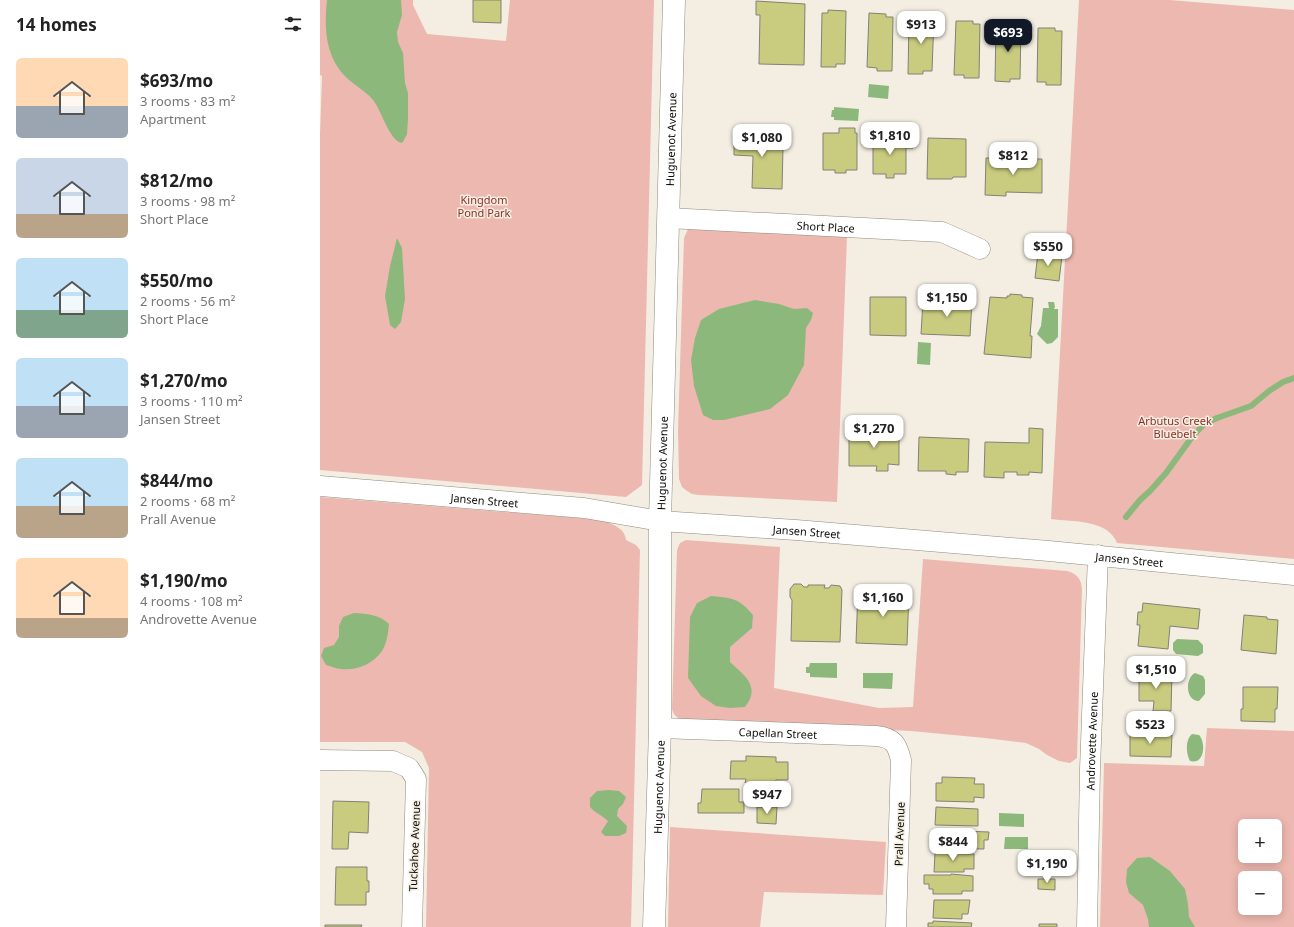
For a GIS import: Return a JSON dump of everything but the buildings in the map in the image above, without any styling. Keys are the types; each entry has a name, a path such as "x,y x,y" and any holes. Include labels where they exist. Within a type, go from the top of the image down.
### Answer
{"street":[{"name":"Huguenot Avenue","path":"654,927 660,728 660,521 674,0"},
{"name":"Short Place","path":"668,218 942,232 980,249"},
{"name":"Jansen Street","path":"320,486 584,508 660,521 1098,555 1294,575"},
{"name":"Androvette Avenue","path":"1087,927 1098,555"},
{"name":"Capellan Street","path":"660,728 876,736 886,737 894,742"},
{"name":"Prall Avenue","path":"894,742 899,750 901,760 896,927"},
{"name":"Tuckahoe Avenue","path":"320,760 393,761 409,768 416,779 412,927"}],"green space":[{"name":"Kingdom Pond Park","path":"320,0 413,0 413,5 427,34 506,41 510,0 654,0 642,485 626,497 320,470 320,135 322,76 320,75"},
{"name":"Arbutus Creek Bluebelt","path":"1079,0 1169,0 1294,10 1294,559 1117,543 1112,535 1098,526 1088,523 1051,519"},
{"path":"694,226 847,237 837,502 699,495 692,494 682,487 679,479 678,430 684,238 688,229"},
{"path":"320,497 603,520 621,530 626,540 636,545 640,550 631,927 426,927 429,768 422,752 405,742 320,742"},
{"path":"686,540 780,547 774,688 879,708 913,707 923,559 1067,571 1076,575 1081,582 1082,589 1077,758 1070,763 1059,761 1026,743 985,738 911,731 690,721 678,718 674,715 672,709 677,550 680,543"},
{"path":"1207,728 1294,731 1294,927 1100,927 1104,763 1204,766"},
{"path":"670,827 886,842 883,895 764,892 760,927 668,927"}],"shaded area":[{"path":"327,0 401,0 402,15 397,32 398,42 403,53 405,83 408,93 407,134 403,142 401,143 392,136 373,100 347,78 334,61 330,51 326,31"},
{"path":"869,84 889,86 888,99 868,97"},
{"path":"834,107 859,109 858,121 834,120 834,117 831,117"},
{"path":"397,238 402,248 405,299 401,322 395,329 390,325 385,296"},
{"path":"755,300 779,304 794,309 807,308 813,313 806,328 804,365 788,395 770,409 724,420 713,420 703,415 694,386 691,360 695,338 701,320 719,309"},
{"path":"1048,302 1054,302 1054,309 1058,309 1058,337 1052,343 1047,344 1037,334 1041,326 1043,308 1049,308"},
{"path":"918,342 931,343 930,365 917,364"},
{"path":"711,596 735,600 748,609 753,615 752,628 730,647 730,662 742,673 751,686 751,696 745,707 730,708 716,706 701,696 688,678 690,617 697,603"},
{"path":"354,613 377,616 389,624 384,648 374,660 359,668 339,669 326,665 321,656 324,648 334,645 339,637 339,626 343,617"},
{"path":"1177,639 1198,640 1203,645 1203,653 1198,656 1176,654 1173,650 1173,643"},
{"path":"810,663 837,663 837,678 810,677 810,673 806,673 806,667 809,667"},
{"path":"863,673 893,673 892,689 863,688"},
{"path":"1195,673 1203,676 1205,680 1205,694 1199,701 1194,700 1191,697 1188,689 1189,679"},
{"path":"1192,734 1199,735 1203,743 1203,752 1199,760 1195,761 1190,761 1187,751 1187,743"},
{"path":"597,791 619,791 626,797 623,804 618,809 617,816 627,826 626,833 619,836 605,836 601,832 608,821 590,807 590,798"},
{"path":"999,813 1024,814 1024,827 999,826"},
{"path":"1005,837 1028,837 1028,849 1004,849"},
{"path":"1150,857 1170,871 1185,889 1189,917 1195,927 1149,927 1143,905 1129,893 1126,882 1127,869 1137,858"}],"waterway":[{"path":"1126,517 1166,473 1192,437 1204,424 1251,406 1269,391 1283,382 1294,378"}]}
